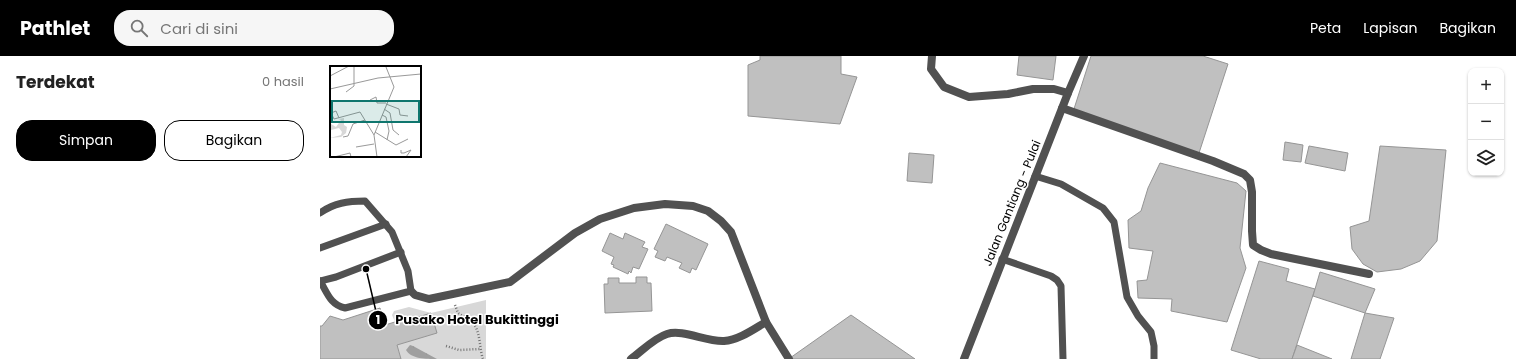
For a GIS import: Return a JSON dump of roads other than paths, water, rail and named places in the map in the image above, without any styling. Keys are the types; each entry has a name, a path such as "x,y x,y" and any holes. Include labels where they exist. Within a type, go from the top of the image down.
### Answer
{"street":[{"path":"932,56 931,69 944,87 969,97 1008,94 1033,89 1054,89 1068,93"},
{"name":"Jalan Gantiang - Pulai","path":"964,359 1002,259 1084,56"},
{"path":"1062,108 1213,161 1244,174 1250,180 1252,192 1252,231 1254,245 1261,250 1271,254 1369,274"},
{"path":"411,291 415,295 429,299 510,282 575,233 600,219 634,208 665,204 693,206 708,211 721,221 731,232 766,322 789,359"},
{"path":"631,359 660,337 667,334 675,333 717,341 725,341 734,339 766,322"}],"lane":[{"path":"1035,176 1061,184 1103,208 1114,222 1126,297 1138,316 1151,332 1154,346 1154,359"},
{"path":"320,213 328,207 349,201 365,201 392,232 401,252 408,271 411,291 345,308 338,306 331,301 320,281 336,277 401,252"},
{"path":"320,248 386,224"},
{"path":"1002,259 1051,276 1057,280 1061,286 1063,359"}],"water":[{"path":"410,345 437,359 419,358 411,355 406,350"}],"place":[{"name":"Pusako Hotel Bukittinggi","path":"366,269"}]}
